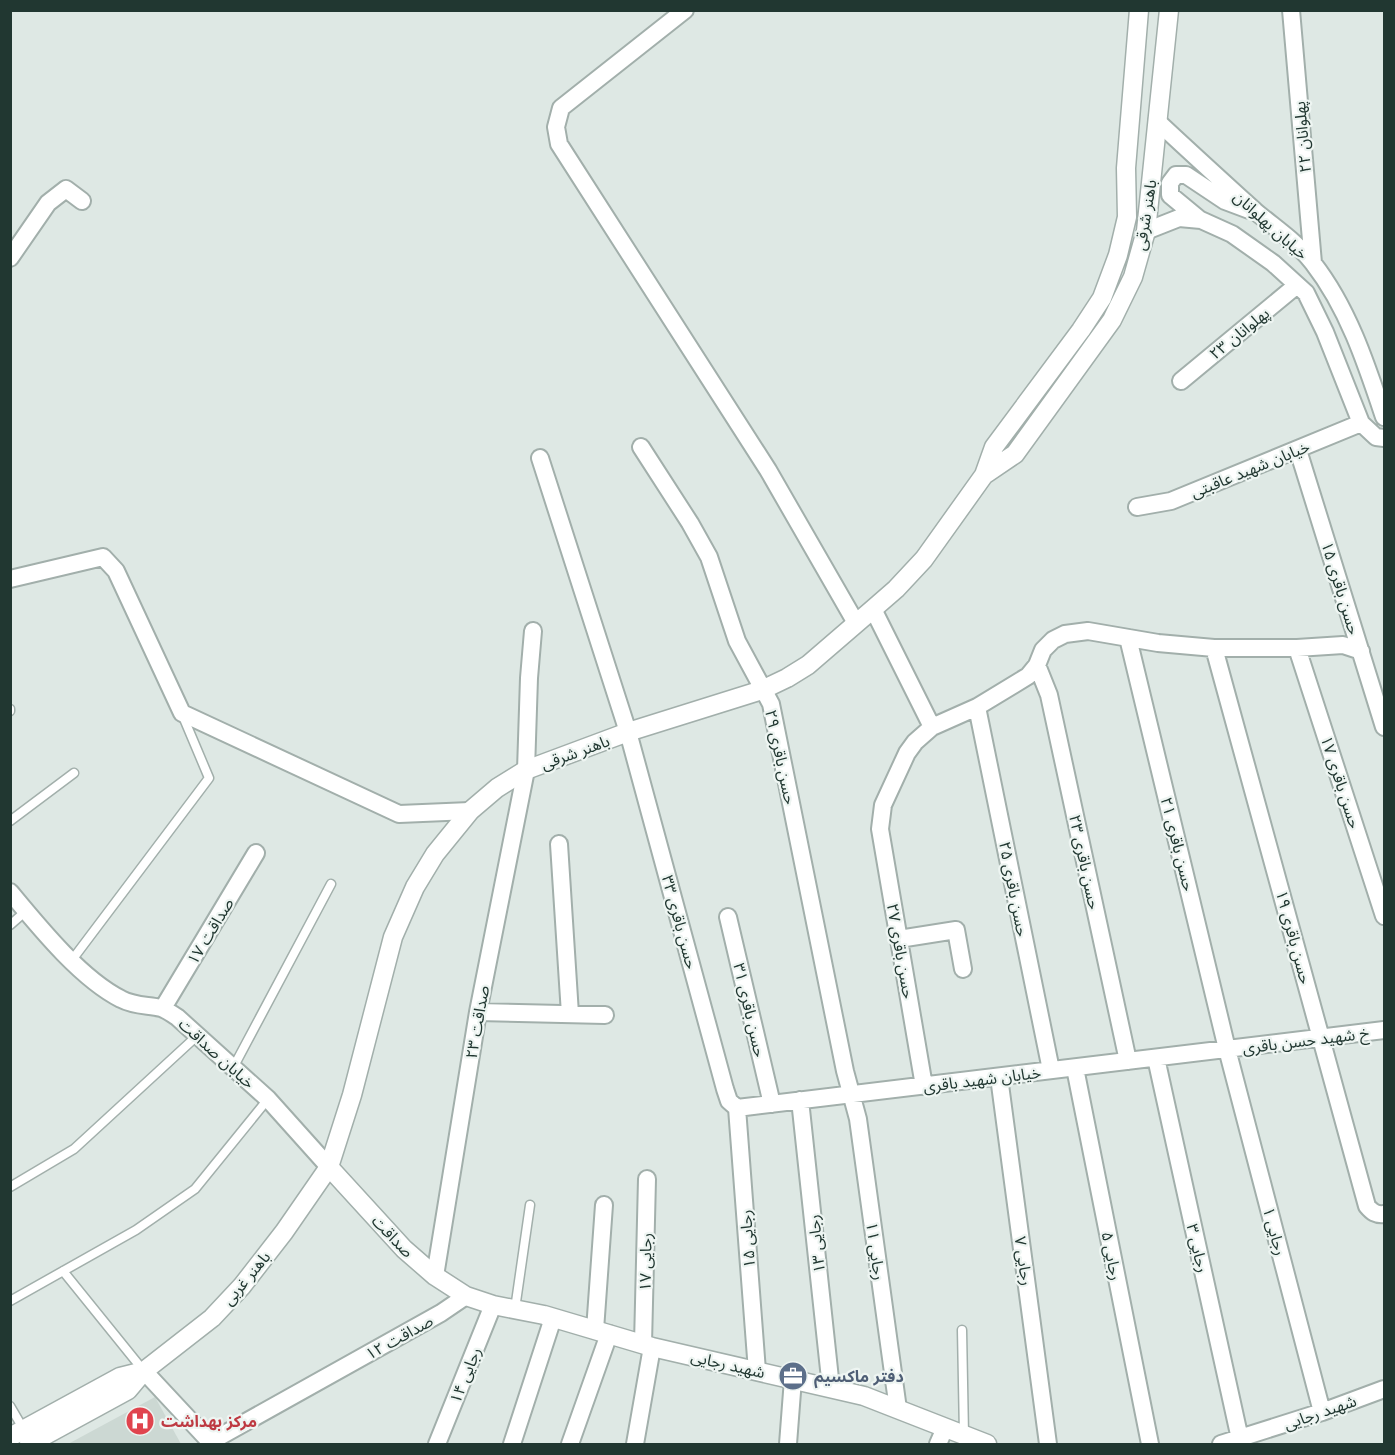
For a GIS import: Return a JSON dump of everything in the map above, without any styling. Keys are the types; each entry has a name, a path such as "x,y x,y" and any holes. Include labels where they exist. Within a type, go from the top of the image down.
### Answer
{"street":[{"path":"685,10 561,108 556,127 559,144 768,470 855,623"},
{"name":"باهنر شرقی","path":"329,1167 352,1095 393,937 415,887 435,855 470,811 497,788 526,770 628,732 762,690 808,665 896,589 924,559 984,475 994,447 1102,298 1118,255 1127,217 1126,168 1139,10"},
{"name":"باهنر شرقی","path":"984,475 1015,454 1112,320 1133,277 1146,231 1169,10"},
{"name":"پهلوانان ۲۲","path":"1291,10 1313,263"},
{"name":"خیابان پهلوانان","path":"1156,121 1288,237 1313,263 1342,308 1371,375 1384,417"},
{"path":"1201,220 1170,195 1170,183 1176,175 1186,175 1225,201 1258,213"},
{"path":"10,258 48,203 66,189 82,201"},
{"name":"خیابان پهلوانان","path":"1146,231 1179,218 1201,220 1232,234 1273,262 1306,292 1325,332 1361,423"},
{"name":"پهلوانان ۲۳","path":"1181,381 1297,285"},
{"path":"1361,423 1376,437 1384,438"},
{"name":"خیابان شهید عاقبتی","path":"1137,507 1172,501 1361,423"},
{"name":"حسن باقری ۲۹","path":"640,447 690,523 709,557 737,641 771,704 851,1094"},
{"name":"حسن باقری ۱۵","path":"1298,450 1361,651 1380,696 1384,727"},
{"name":"حسن باقری ۳۳","path":"540,458 628,732 725,1089 729,1101 737,1108"},
{"path":"10,579 104,557 116,571 182,713 399,814 470,811"},
{"path":"873,609 932,727 977,707 1028,676 1037,665 1043,650 1053,640 1065,634 1088,631 1158,644 1214,648 1297,648 1343,645 1361,651"},
{"name":"صداقت ۲۳","path":"435,1276 478,1012 526,770 533,631"},
{"name":"حسن باقری ۲۱","path":"1128,638 1227,1049"},
{"name":"حسن باقری ۱۹","path":"1214,648 1367,1206 1372,1212 1379,1215 1384,1214"},
{"name":"حسن باقری ۱۷","path":"1297,648 1384,916"},
{"name":"حسن باقری ۲۳","path":"1037,665 1048,695 1128,1061"},
{"name":"حسن باقری ۲۵","path":"977,707 1051,1070"},
{"name":"حسن باقری ۲۷","path":"924,1086 880,830 880,817 907,753 915,742 932,727"},
{"path":"558,844 570,1014"},
{"name":"صداقت ۱۷","path":"163,1008 256,853"},
{"name":"خیابان صداقت","path":"10,892 92,980 120,999 136,1005 163,1008 198,1035 267,1099 329,1167"},
{"name":"حسن باقری ۳۱","path":"728,917 772,1104"},
{"path":"899,939 956,930 963,969"},
{"path":"478,1012 605,1015"},
{"name":"خ شهید حسن باقری","path":"1227,1049 1384,1030"},
{"name":"خیابان شهید باقری","path":"737,1108 1227,1049"},
{"name":"رجایی ۱","path":"1227,1049 1322,1412"},
{"name":"رجایی ۳","path":"1156,1058 1240,1439"},
{"name":"رجایی ۵","path":"1075,1068 1150,1444"},
{"name":"رجایی ۷","path":"999,1077 1048,1444"},
{"name":"رجایی ۱۱","path":"851,1094 858,1119 898,1409"},
{"name":"رجایی ۱۳","path":"800,1100 831,1388"},
{"name":"رجایی ۱۵","path":"737,1108 757,1371"},
{"name":"صداقت","path":"329,1167 405,1249 435,1276 466,1296"},
{"name":"باهنر غربی","path":"21,1437 120,1377 144,1371 212,1318 242,1286 284,1232 329,1167"},
{"name":"رجایی ۱۷","path":"634,1444 647,1345 647,1179"},
{"path":"570,1444 602,1332 604,1205"},
{"name":"شهید رجایی","path":"466,1296 647,1345 864,1396 898,1409 942,1436 964,1435 987,1444"},
{"name":"صداقت ۱۲","path":"211,1443 441,1313 466,1296"},
{"name":"رجایی ۱۴","path":"437,1444 493,1305"},
{"path":"512,1444 553,1318"},
{"path":"144,1371 211,1443"},
{"path":"788,1444 793,1379"},
{"name":"شهید رجایی","path":"1221,1444 1322,1412 1384,1389"}],"lane":[{"path":"72,960 209,778 182,713"},
{"path":"10,821 74,773"},
{"path":"233,1068 330,884"},
{"path":"10,925 26,911"},
{"path":"10,1187 74,1149 198,1035"},
{"path":"10,1301 136,1230 195,1189 267,1099"},
{"path":"514,1310 530,1205"},
{"path":"63,1271 144,1371"},
{"path":"962,1330 964,1435"},
{"path":"10,1406 21,1437"}],"shaded area":[{"name":"مرکز بهداشت","path":"155,1397 181,1444 68,1444"}],"place":[{"name":"دفتر ماکسیم","path":"793,1376"},
{"name":"مرکز بهداشت","path":"140,1421"}]}
